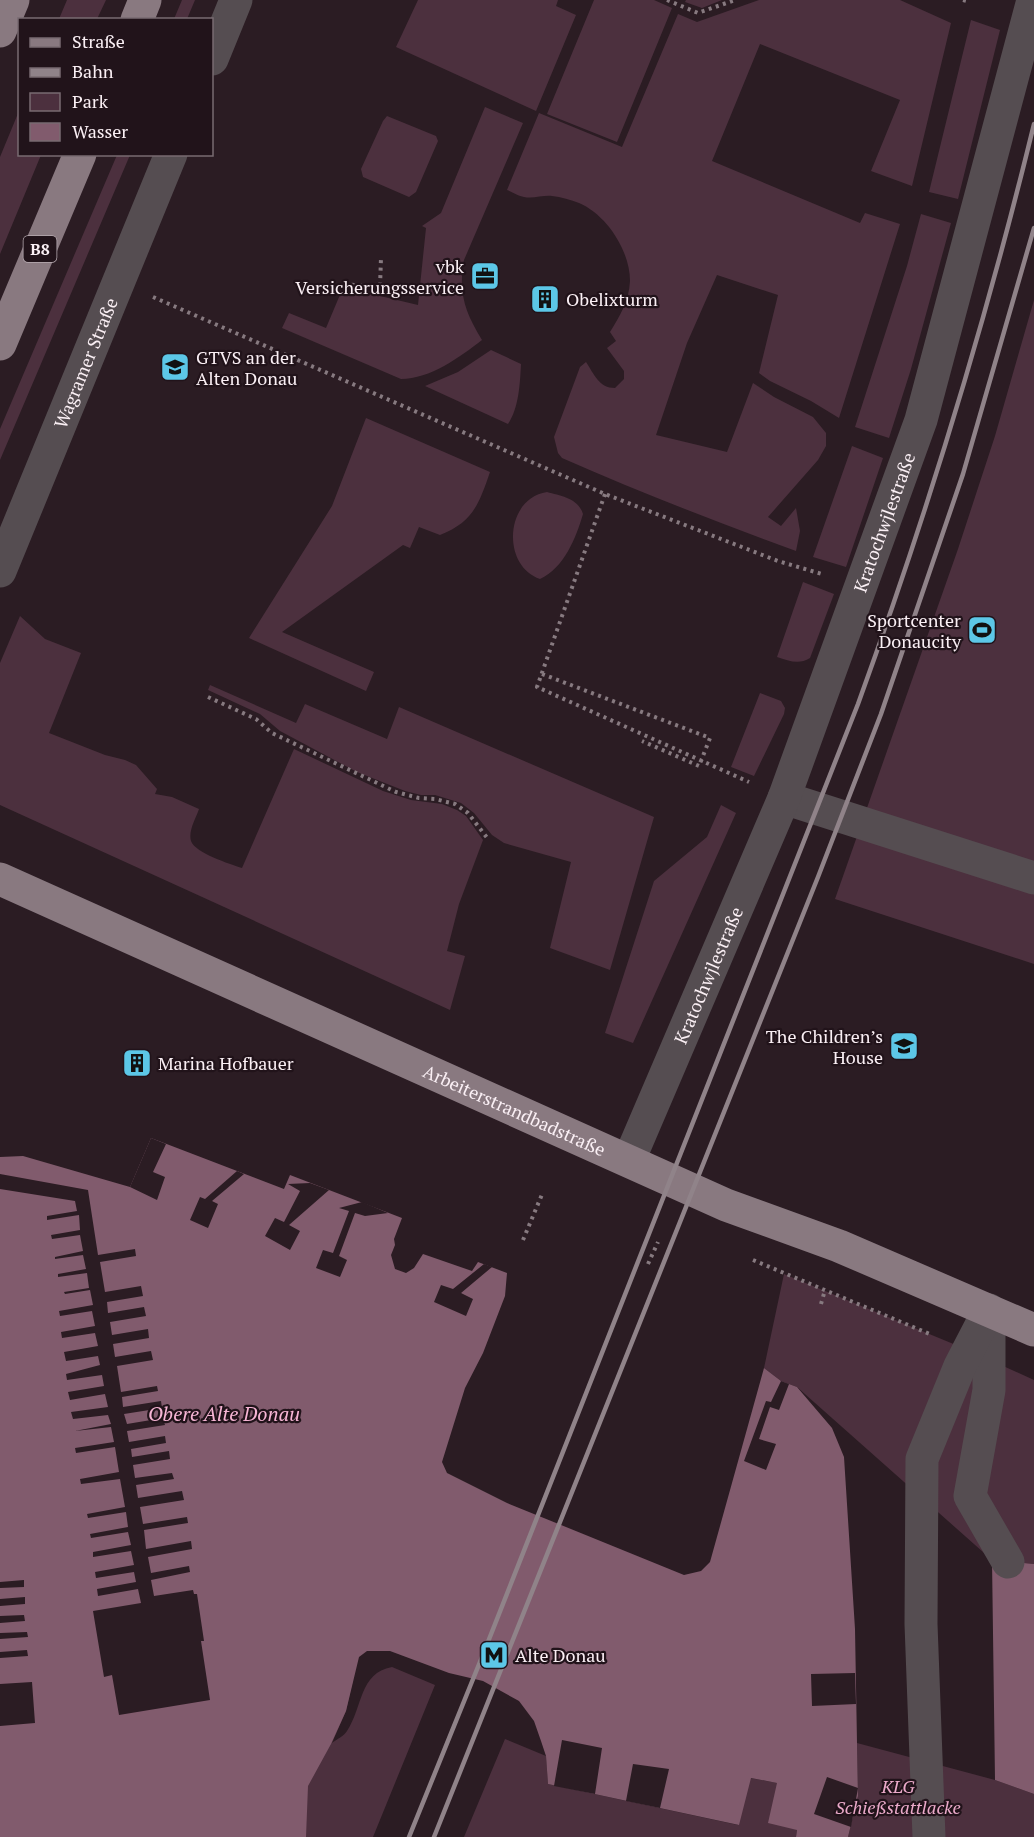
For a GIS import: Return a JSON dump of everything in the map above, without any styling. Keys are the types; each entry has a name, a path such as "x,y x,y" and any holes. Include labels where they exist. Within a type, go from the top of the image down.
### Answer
{"main road":[{"path":"0,31 14,0"},
{"path":"138,18 145,0"},
{"name":"B8","path":"0,344 79,156"},
{"name":"Arbeiterstrandbadstraße","path":"0,879 726,1205 839,1246 1034,1330"}],"street":[{"path":"213,57 236,0"},
{"name":"Kratochwjlestraße","path":"629,1160 784,798 921,420 1033,0"},
{"name":"Wagramer Straße","path":"0,570 170,156"},
{"path":"784,798 1034,878"},
{"path":"928,1837 921,1624 922,1459 968,1350 989,1310"},
{"path":"989,1310 989,1390 970,1496 1008,1562"}],"path":[{"path":"667,0 698,13 735,0"},
{"path":"344,284 380,287 381,258"},
{"path":"117,282 146,291 155,299 604,494 777,561 862,586"},
{"path":"604,494 537,687 784,798"},
{"path":"542,674 710,738 699,766 642,741"},
{"path":"208,697 256,719 272,733 396,792 455,804 468,813 488,839"},
{"path":"524,1240 543,1192"},
{"path":"648,1264 658,1242"},
{"path":"784,1274 968,1350"}],"green space":[{"path":"67,0 106,0 97,18 59,18"},
{"path":"182,0 195,0 187,18 174,18"},
{"path":"418,0 558,0 556,6 576,15 536,111 396,47"},
{"path":"594,0 654,0 672,8 617,142 547,114"},
{"path":"686,0 722,0 702,8 685,2"},
{"path":"759,0 900,0 951,23 912,186 871,171 900,100 760,44 712,161 860,223 865,213 900,224 839,418 759,373 778,295 717,275 687,343 656,435 727,452 753,383 774,397 813,417 826,433 826,446 818,460 768,517 781,526 796,508 800,531 796,551 620,483 562,458 558,453 554,437 580,367 586,362 605,386 615,388 624,379 624,371 607,348 616,341 610,332 626,302 630,281 629,270 615,235 599,216 589,209 562,198 520,196 507,190 539,113 622,147 678,14 697,22"},
{"path":"971,20 1000,30 958,199 929,192"},
{"path":"485,107 523,123 464,260 462,282 464,302 482,340 434,371 401,379 282,328 289,313 326,328 342,290 374,291 380,296 418,305 426,228 422,226 441,213"},
{"path":"18,113 18,156 41,156 0,254 0,157"},
{"path":"387,116 436,136 438,141 416,192 409,197 363,177 361,169"},
{"path":"117,156 130,156 0,460 0,429"},
{"path":"921,214 951,223 911,369 889,438 855,427 907,266"},
{"name":"Sportcenter Donaucity","path":"1034,300 1034,964 835,899 958,549 995,436"},
{"path":"491,350 521,364 517,403 508,424 425,386 458,372"},
{"path":"366,418 490,472 478,503 460,524 440,535 419,527 410,548 403,545 282,632 374,672 366,691 249,638 332,506"},
{"path":"852,446 883,458 846,567 813,557"},
{"path":"547,492 573,501 583,514 568,551 556,568 540,579 527,572 519,561 514,547 513,533 516,519 523,506 533,497"},
{"path":"803,582 834,594 810,658 794,662 777,657"},
{"path":"20,616 45,639 81,653 49,733 136,765 157,789 155,794 172,797 199,809 191,829 191,841 199,850 214,858 242,868 294,749 383,791 411,800 442,804 466,816 483,840 459,904 447,951 465,956 450,1010 0,805 0,663"},
{"path":"210,685 296,723 305,704 387,739 399,707 654,817 610,970 550,948 571,862 504,843 492,835 474,813 461,803 435,795 421,795 405,791 357,772 280,731 260,714 208,690"},
{"path":"760,693 781,701 785,708 754,776 731,767"},
{"path":"721,805 736,813 633,1043 605,1033 654,881 707,837"},
{"path":"784,1274 968,1350 1034,1380 1034,1564 992,1560 797,1387 781,1381 764,1368"},
{"path":"392,1667 435,1685 373,1837 266,1837 353,1680 346,1711 332,1743 347,1731 363,1692 373,1676 381,1670"},
{"path":"505,1739 546,1756 548,1784 738,1825 750,1778 778,1783 797,1830 796,1837 464,1837"},
{"name":"KLG Schießstattlacke","path":"857,1743 995,1780 1034,1794 1034,1837 848,1837 858,1796"}],"water":[{"name":"Obere Alte Donau","path":"151,1138 284,1189 290,1175 402,1218 391,1255 395,1269 406,1273 414,1268 423,1254 472,1271 478,1262 507,1273 505,1296 483,1353 465,1388 442,1462 447,1473 507,1503 684,1575 701,1571 710,1562 764,1368 781,1381 797,1387 832,1428 844,1457 855,1629 858,1796 848,1837 796,1837 797,1830 768,1823 777,1783 751,1778 739,1825 548,1784 546,1756 541,1741 534,1721 519,1701 483,1681 449,1673 390,1651 367,1651 359,1657 346,1711 308,1786 306,1837 0,1837 0,1157 23,1156 130,1187"},
{"path":"992,1560 1034,1564 1034,1794 995,1780"}],"pier":[{"path":"151,1138 166,1144 153,1172 165,1177 157,1200 130,1187"},
{"path":"237,1171 244,1174 212,1201 218,1204 208,1228 190,1220 200,1197 205,1199"},
{"path":"0,1174 88,1190 98,1255 135,1249 136,1256 100,1262 105,1292 141,1286 143,1296 107,1302 108,1313 144,1307 146,1316 110,1322 112,1335 148,1329 149,1338 113,1344 115,1357 151,1351 153,1360 117,1366 121,1392 157,1386 158,1391 122,1397 123,1407 161,1401 162,1408 124,1414 127,1424 163,1418 165,1425 127,1431 129,1442 165,1436 166,1443 131,1449 132,1457 169,1451 170,1459 133,1465 135,1478 172,1473 174,1479 136,1485 138,1498 182,1491 184,1500 140,1507 143,1524 187,1517 188,1523 144,1530 146,1549 191,1541 192,1549 148,1557 151,1573 189,1566 190,1572 151,1580 154,1596 193,1590 194,1594 197,1594 210,1700 119,1715 112,1675 104,1677 93,1611 141,1603 138,1589 98,1596 97,1589 136,1582 134,1572 96,1578 95,1572 134,1565 131,1551 93,1557 93,1552 131,1545 128,1532 91,1538 90,1534 128,1527 126,1512 88,1518 87,1514 125,1507 120,1479 81,1484 80,1479 119,1472 115,1447 76,1453 75,1448 114,1442 111,1427 75,1431 111,1424 108,1415 73,1419 71,1412 108,1407 105,1394 70,1400 68,1392 104,1386 102,1375 67,1380 66,1374 100,1365 98,1356 66,1361 64,1352 98,1346 95,1333 62,1338 61,1332 95,1326 92,1311 60,1316 59,1311 93,1305 90,1290 65,1294 64,1292 89,1288 87,1273 58,1277 58,1274 86,1269 83,1255 55,1259 55,1257 83,1251 80,1235 52,1239 51,1235 80,1230 79,1215 47,1220 47,1216 77,1211 75,1201 0,1189"},
{"path":"310,1183 329,1190 289,1225 300,1231 290,1250 265,1236 275,1218 284,1222 300,1191 288,1184"},
{"path":"362,1202 388,1213 365,1216 355,1213 339,1256 347,1260 340,1277 316,1268 323,1250 333,1253 349,1211 339,1208"},
{"path":"484,1264 492,1267 461,1293 473,1299 466,1316 434,1302 441,1285 453,1289"},
{"path":"781,1381 789,1384 779,1410 770,1407 759,1439 776,1444 766,1470 744,1461 766,1401 771,1402"},
{"path":"24,1580 24,1587 0,1588 0,1582"},
{"path":"25,1597 25,1604 0,1606 0,1599"},
{"path":"24,1615 25,1621 0,1623 0,1616"},
{"path":"27,1632 28,1637 0,1639 0,1633"},
{"path":"27,1650 28,1656 0,1658 0,1652"},
{"path":"855,1673 856,1704 812,1706 811,1674"},
{"path":"32,1682 35,1723 0,1726 0,1684"},
{"path":"562,1740 602,1748 595,1794 554,1786"},
{"path":"633,1764 669,1769 660,1808 626,1801"},
{"path":"827,1777 858,1788 851,1827 814,1814"}],"railway":[{"path":"409,1837 858,704 908,561 954,417 996,271 1034,124"},
{"path":"434,1837 881,714 963,474 1034,228"}],"place":[{"name":"vbk Versicherungsservice","path":"485,276"},
{"name":"Obelixturm","path":"545,299"},
{"name":"GTVS an der Alten Donau","path":"175,367"},
{"name":"Sportcenter Donaucity","path":"982,630"},
{"name":"The Children’s House","path":"904,1046"},
{"name":"Marina Hofbauer","path":"137,1063"},
{"name":"Alte Donau","path":"494,1655"}]}
